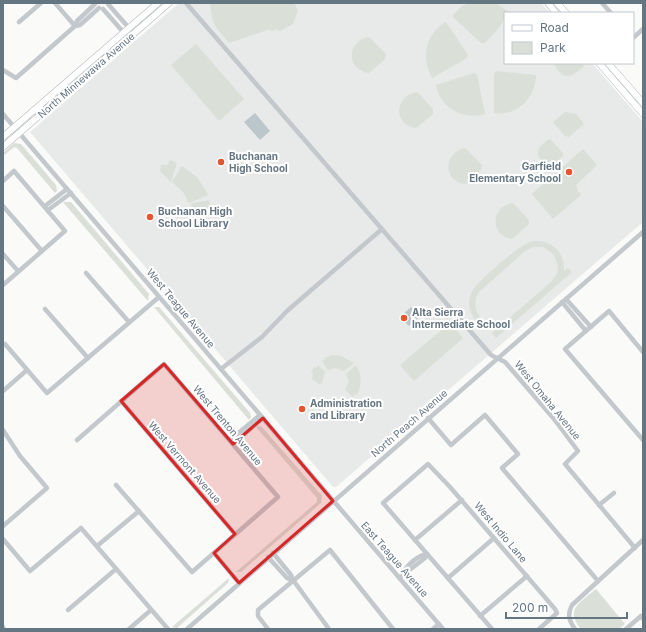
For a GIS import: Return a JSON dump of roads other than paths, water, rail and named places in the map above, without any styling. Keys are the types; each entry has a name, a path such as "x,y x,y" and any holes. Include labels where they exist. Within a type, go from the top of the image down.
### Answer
{"main road":[{"name":"North Minnewawa Avenue","path":"3,137 158,3"},
{"name":"North Minnewawa Avenue","path":"3,147 169,3"},
{"path":"548,3 555,12"},
{"path":"557,3 565,12"},
{"path":"109,56 110,50 139,24 151,10"},
{"path":"600,64 643,114"},
{"path":"609,64 643,104"}],"street":[{"path":"19,22 41,3"},
{"path":"55,3 75,26"},
{"path":"186,3 491,355 498,358"},
{"path":"602,3 610,12"},
{"path":"3,70 16,78 75,26 77,21 98,6 109,4 126,30"},
{"path":"98,6 126,30"},
{"path":"634,37 643,29"},
{"name":"West Teague Avenue","path":"3,114 333,501"},
{"path":"3,181 14,171 65,231 3,284"},
{"path":"46,208 69,191"},
{"path":"3,206 42,251"},
{"path":"221,369 262,337 287,311 382,229"},
{"name":"North Peach Avenue","path":"187,629 643,232"},
{"path":"3,254 18,271"},
{"path":"86,273 129,322"},
{"path":"4,344 47,393 159,297"},
{"path":"566,299 591,327"},
{"path":"562,302 586,331"},
{"path":"45,309 88,358"},
{"path":"643,352 609,311 564,349 643,440"},
{"name":"West Omaha Avenue","path":"498,358 505,362 574,445 578,451 565,464 634,548"},
{"name":"West Trenton Avenue","path":"121,402 164,364 278,497 235,534"},
{"path":"3,391 27,370"},
{"path":"76,440 121,402"},
{"name":"West Vermont Avenue","path":"121,402 235,534"},
{"path":"428,418 451,445 486,415 518,454 502,468 598,581"},
{"path":"231,442 261,416"},
{"path":"3,430 20,456 47,488 3,526"},
{"name":"West Indio Lane","path":"415,540 383,503 428,464 462,500 557,613 539,629"},
{"path":"116,485 192,572 235,534"},
{"path":"599,505 614,493"},
{"path":"462,500 415,540 492,629"},
{"name":"East Teague Avenue","path":"333,501 443,629"},
{"path":"97,546 138,511"},
{"path":"3,539 30,571 81,528 168,629"},
{"path":"448,578 494,538"},
{"path":"575,629 569,619 569,613 575,601 643,540"},
{"path":"268,629 258,616 258,610 330,550 393,629"},
{"path":"214,553 239,583"},
{"path":"273,553 292,575 293,580 329,629"},
{"path":"406,573 405,569 425,558 427,554"},
{"path":"268,557 287,578 293,580"},
{"path":"399,578 406,573 414,572 416,570 415,563"},
{"path":"68,610 116,568"},
{"path":"480,616 526,576"},
{"path":"128,629 151,610"},
{"path":"626,629 642,618"},
{"path":"433,629 439,624"}],"place":[{"name":"Buchanan High School","path":"221,162"},
{"name":"Garfield Elementary School","path":"569,172"},
{"name":"Buchanan High School Library","path":"150,217"},
{"name":"Alta Sierra Intermediate School","path":"404,318"},
{"name":"Administration and Library","path":"302,409"}]}
